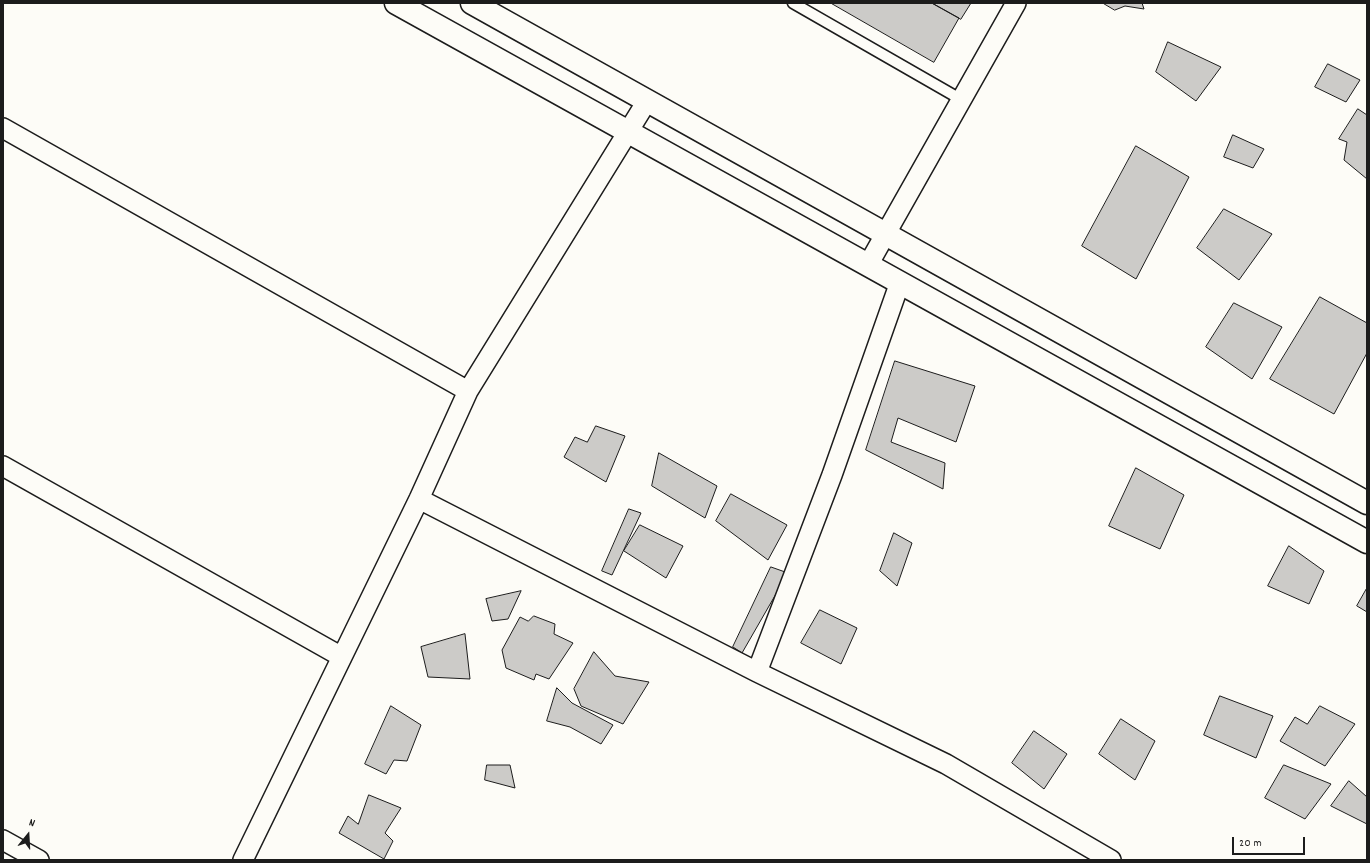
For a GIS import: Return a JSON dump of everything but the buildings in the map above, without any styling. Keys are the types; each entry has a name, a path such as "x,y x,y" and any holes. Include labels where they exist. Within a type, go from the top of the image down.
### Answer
{"street":[{"path":"396,3 1367,542"},
{"path":"472,3 1367,503"},
{"path":"868,266 885,233 1016,3"},
{"path":"243,860 419,499 468,391 630,133 648,101"},
{"path":"3,128 468,391"},
{"path":"757,672 832,475 900,282"},
{"path":"3,466 342,657"},
{"path":"419,499 757,672 946,764 1111,860"},
{"path":"3,840 39,860"}],"lane":[{"path":"793,3 962,100"}]}
